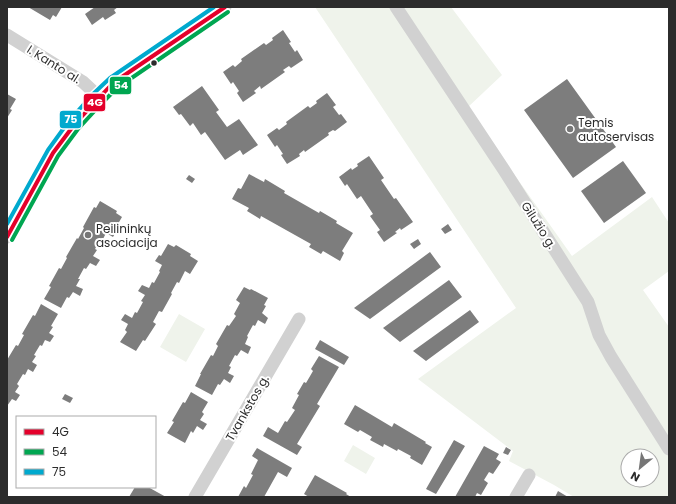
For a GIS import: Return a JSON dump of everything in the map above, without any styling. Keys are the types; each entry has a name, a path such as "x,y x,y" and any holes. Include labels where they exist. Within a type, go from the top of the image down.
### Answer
{"street":[{"path":"7,237 53,154 84,113 99,97 113,83 225,7"},
{"name":"Gilužio g.","path":"396,7 504,170 588,302 599,335 611,357 669,450"},
{"name":"I. Kanto al.","path":"7,36 78,78 99,97"},
{"name":"Tvankstos g.","path":"195,497 299,319"},
{"path":"516,497 529,475"}],"shaded area":[{"path":"315,7 451,7 502,75 467,108 572,256 652,197 669,223 669,271 643,290 669,327 669,497 574,497 509,461 513,451 418,379 516,308"},
{"path":"179,314 205,329 186,362 160,347"},
{"path":"353,445 375,458 366,474 344,461"}],"building":[{"path":"28,7 62,7 56,17 53,15 50,20"},
{"path":"95,7 118,7 114,10 116,13 105,20 103,17 92,25 85,14"},
{"path":"283,30 291,42 289,43 295,52 297,50 303,60 291,68 289,66 283,70 285,72 261,89 260,86 254,91 256,93 243,102 237,93 239,91 233,82 231,84 223,72 233,65 235,67 242,61 241,59 264,43 266,45 273,40 272,38"},
{"name":"Temis autoservisas","path":"567,79 616,147 573,178 524,110"},
{"path":"202,86 219,110 216,112 227,127 239,119 258,145 243,155 240,150 225,160 205,132 201,135 193,123 190,126 181,114 179,115 173,107"},
{"path":"327,93 336,105 333,107 347,122 335,131 333,130 328,133 329,135 305,152 304,150 299,154 300,156 287,164 277,145 275,147 267,135 277,128 279,130 287,124 286,122 308,106 310,108 317,103 316,101"},
{"path":"7,94 16,99 7,118"},
{"path":"369,156 384,178 381,180 413,222 401,230 400,228 395,232 397,233 384,242 377,232 380,230 370,216 373,214 361,196 357,199 347,184 345,186 339,177 351,168 352,170 358,166 357,164"},
{"path":"623,161 646,193 604,223 581,191"},
{"path":"249,174 264,182 265,179 285,191 284,193 319,213 320,211 353,233 342,251 344,253 340,261 323,251 321,254 309,247 311,244 261,216 260,219 247,211 249,208 232,199 238,188 241,189"},
{"path":"189,175 195,179 192,183 186,179"},
{"path":"100,201 117,211 116,213 122,217 115,229 117,230 113,237 106,233 95,249 97,250 93,256 100,260 96,266 90,263 86,269 84,268 78,279 80,279 76,286 83,289 80,296 73,292 69,298 67,297 61,308 44,299 59,268 61,269 67,258 66,257 77,238 78,239 94,207 96,208"},
{"path":"448,224 452,230 445,234 441,229"},
{"path":"418,239 421,244 414,249 410,244"},
{"path":"168,244 174,247 176,245 191,254 190,256 198,261 190,274 185,271 179,283 177,282 162,312 159,311 153,322 156,324 145,341 143,340 136,351 120,342 127,332 125,330 128,324 121,320 125,314 132,318 135,312 137,313 143,302 141,301 145,295 138,291 142,285 149,288 152,282 154,283 162,265 155,261 159,255 161,256"},
{"path":"430,252 441,267 370,319 354,308"},
{"path":"449,280 462,297 400,342 383,328"},
{"path":"244,287 268,298 262,313 268,318 265,324 258,320 255,326 253,325 247,336 248,337 245,344 251,347 248,354 241,350 237,356 235,355 229,366 231,367 228,373 234,376 230,383 224,379 220,385 218,384 212,395 195,386 211,355 213,356 218,346 216,344 227,325 229,326 236,316 234,314 240,303 236,300"},
{"path":"41,304 58,314 49,333 54,336 50,342 45,340 42,346 40,345 32,362 37,365 33,372 28,369 25,375 23,374 17,384 19,386 15,392 20,395 16,401 12,399 7,406 7,360 16,345 18,346 24,335 22,334 33,315 35,316"},
{"path":"470,310 479,322 426,361 413,351"},
{"path":"320,340 349,357 344,365 315,349"},
{"path":"319,356 339,367 317,404 320,406 297,444 302,447 297,455 263,436 268,427 278,433 285,421 287,422 295,410 292,408 299,395 297,394 313,371 311,369"},
{"path":"191,392 208,402 202,412 204,414 200,420 207,424 203,430 197,426 193,433 191,431 185,443 167,433 183,402 185,403"},
{"path":"65,394 73,398 70,403 62,399"},
{"path":"355,405 392,427 394,423 432,447 422,465 410,458 411,456 398,449 397,451 384,444 383,447 370,440 372,437 360,430 358,432 344,424"},
{"path":"454,440 465,446 436,494 426,489"},
{"path":"484,446 499,454 496,459 501,462 493,474 489,472 484,480 488,483 481,495 477,493 475,497 455,497"},
{"path":"506,447 511,450 508,455 503,453"},
{"path":"257,448 292,468 287,477 278,472 264,497 238,497 244,486 246,488 253,475 251,474 258,460 252,456"},
{"path":"315,475 347,493 346,494 351,497 309,497 304,494"},
{"path":"134,488 150,488 166,497 129,497"},
{"path":"558,491 568,497 555,497"}],"transit line":[{"name":"75","path":"7,224 48,150 69,121 92,95 110,78 214,7"},
{"name":"4G","path":"7,237 53,153 74,125 113,83 225,7"},
{"name":"54","path":"12,240 58,156 78,129 101,104 117,88 228,12"}],"place":[{"name":"Temis autoservisas","path":"570,129"},
{"name":"Peilininkų asociacija","path":"88,235"}]}
